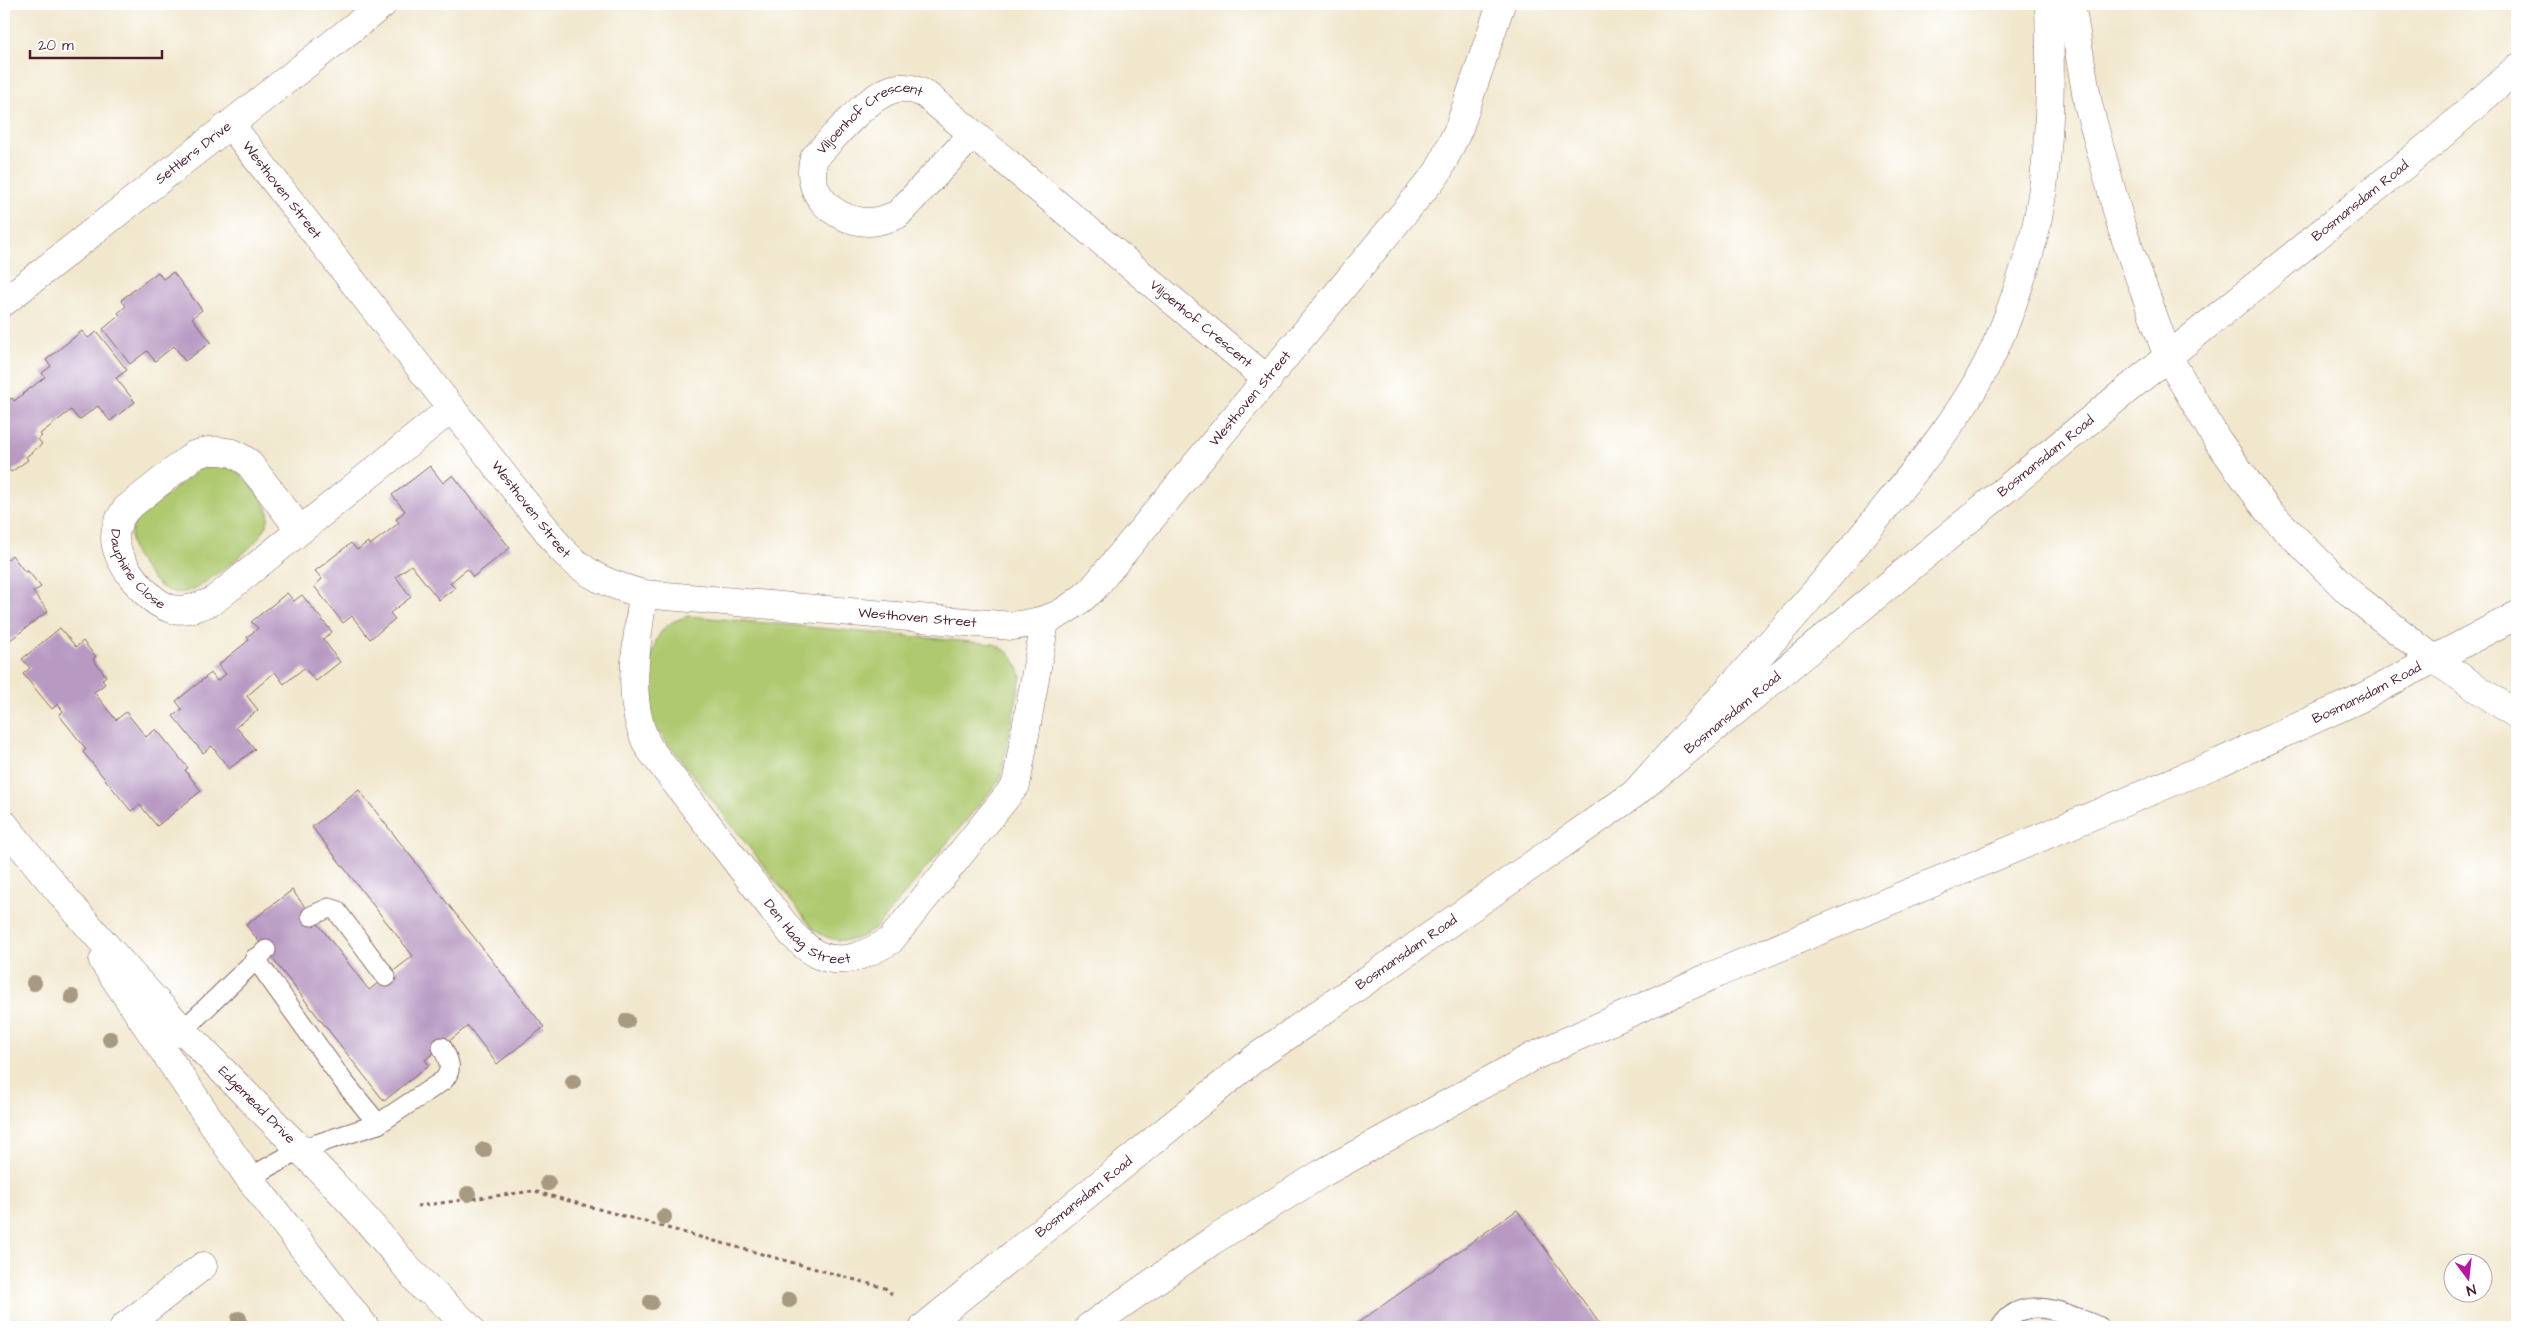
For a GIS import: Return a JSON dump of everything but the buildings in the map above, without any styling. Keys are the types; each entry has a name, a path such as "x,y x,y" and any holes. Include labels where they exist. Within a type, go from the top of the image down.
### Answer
{"main road":[{"name":"Settlers Drive","path":"4,302 383,4"},
{"name":"Westhoven Street","path":"230,124 562,550 577,566 603,582 643,594 1012,626 1045,622 1069,610 1092,590 1268,380 1438,172 1459,128 1501,4"},
{"path":"1634,794 1840,565 1936,444 1980,379 2005,323 2030,252 2045,174 2050,56 2048,4"},
{"path":"2071,4 2088,104 2122,229 2168,357 2216,438 2268,511 2350,593 2435,660 2517,715"},
{"name":"Bosmansdam Road","path":"924,1327 1254,1059 1634,794 2168,357 2438,139 2517,68"},
{"name":"Viljoenhof Crescent","path":"973,134 897,215 881,220 867,222 849,218 830,208 821,202 812,183 810,170 814,158 873,98 899,88 912,89 925,94 973,134 1268,380"},
{"name":"Dauphine Close","path":"300,530 248,462 233,454 208,451 194,456 126,509 118,521 115,537 122,564 148,595 170,609 182,610 213,601 452,408"},
{"name":"Den Haag Street","path":"643,594 634,686 635,710 641,731 650,748 792,934 816,954 842,961 864,956 890,941 1016,785 1045,622"},
{"name":"Bosmansdam Road","path":"1089,1327 1212,1241 1321,1174 1532,1057 1709,977 2220,762 2359,699 2517,615"},
{"name":"Edgemead Drive","path":"4,824 54,887 184,1030 330,1178 409,1270 453,1327"},
{"name":"Edgemead Drive","path":"54,887 249,1178 365,1327"},
{"path":"124,1327 203,1266"},
{"path":"409,1270 469,1327"}],"lane":[{"path":"311,916 329,908 336,910 386,977"},
{"path":"162,1050 260,954 343,1081 378,1124"},
{"path":"249,1178 301,1149 378,1124 447,1076 450,1064 442,1047"},
{"path":"2001,1327 2008,1316 2021,1308 2038,1307 2100,1327"}],"path":[{"path":"417,1206 533,1191 885,1288 892,1294"}],"green space":[{"path":"209,464 223,465 233,469 242,476 265,504 268,512 267,522 262,533 253,544 230,564 197,588 173,592 155,582 140,562 133,550 132,532 137,518"},
{"path":"689,616 994,644 1009,653 1015,661 1021,677 1000,780 876,928 868,933 852,940 837,940 829,938 813,929 651,722 649,701 650,674 651,661 657,639 668,625"}]}
